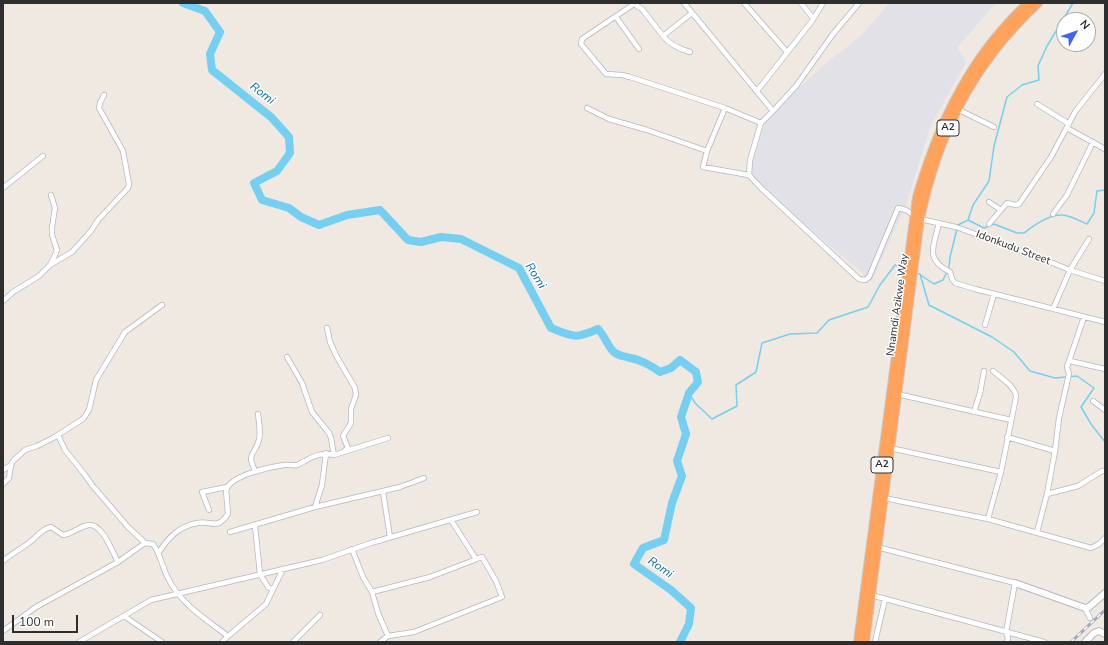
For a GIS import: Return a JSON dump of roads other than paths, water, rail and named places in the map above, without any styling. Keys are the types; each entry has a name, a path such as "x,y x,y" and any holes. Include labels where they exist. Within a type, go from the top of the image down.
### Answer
{"highway":[{"name":"Nnamdi Azikwe Way","path":"858,642 877,546 884,498 917,217 917,197 927,163 938,135 960,88 987,49 1005,27 1028,3"},
{"name":"Nnamdi Azikwe Way","path":"865,642 871,595 869,583 917,217 932,169 945,134 957,109 975,78 1001,42 1015,24 1038,3"}],"main road":[{"path":"1015,583 1084,608 1089,607 1105,593"},
{"path":"1085,642 1094,633 1099,631 1105,634"}],"street":[{"path":"684,3 773,111"},
{"path":"744,3 787,52"},
{"path":"802,3 813,18"},
{"path":"757,91 812,21 823,3"},
{"path":"725,108 707,151 703,167 749,175 750,160 761,123 796,86 833,34 860,3"},
{"path":"690,52 668,42 642,9 634,4 581,41 581,44 606,74 630,77 725,108 761,123"},
{"path":"662,36 692,13"},
{"path":"616,17 640,49"},
{"path":"989,224 1008,203 1016,205 1019,204 1051,157 1075,112 1105,74"},
{"path":"3,301 13,292 39,276 50,265 72,252 98,220 128,188 129,184 123,151 99,108 104,95"},
{"path":"1037,104 1068,126 1105,149"},
{"path":"587,108 609,119 647,130 707,151"},
{"path":"957,109 994,127"},
{"path":"1053,214 1067,195 1093,142"},
{"path":"3,188 43,156"},
{"name":"Idonkudu Street","path":"749,175 761,188 859,279 865,280 869,277 898,208 906,210 917,217 958,227 1070,270 1105,281"},
{"path":"50,265 57,250 52,235 55,208 51,196"},
{"path":"989,202 1001,210"},
{"path":"939,223 932,253 934,259 948,270 955,283 1105,322"},
{"path":"1053,309 1070,270 1089,239"},
{"path":"985,325 994,294"},
{"path":"3,484 9,478 13,461 25,450 37,446 58,435 82,419 89,410 96,380 125,332 162,305"},
{"path":"1037,532 1047,494 1055,451 1059,418 1068,374 1067,367 1084,317"},
{"path":"327,328 330,342 355,388 356,395 351,409 351,422 343,436 348,448 334,455"},
{"path":"287,357 302,383 312,412 329,433 334,455"},
{"path":"1070,361 1105,369"},
{"path":"974,412 980,393 984,371"},
{"path":"988,519 1001,472 1016,393 993,371"},
{"path":"897,394 1011,420"},
{"path":"1093,401 1105,410"},
{"path":"255,472 250,462 251,454 259,439 258,414"},
{"path":"58,435 68,455 128,527 145,543 163,545"},
{"path":"1008,437 1055,451"},
{"path":"209,510 202,492 227,487 236,480 255,472 286,464 299,465 312,457 326,453 334,455 388,438"},
{"path":"890,448 1001,472"},
{"path":"315,508 322,485 326,453"},
{"path":"3,470 11,465"},
{"path":"1047,494 1078,486 1102,471 1105,471"},
{"path":"230,532 315,508 383,492 424,478"},
{"path":"159,552 168,539 179,530 198,523 219,524 222,522 228,514 227,487"},
{"path":"383,492 390,537"},
{"path":"884,498 988,519 1091,548 1099,544 1105,538"},
{"path":"82,641 151,600 322,560 390,537 477,512"},
{"path":"451,520 476,559 482,557"},
{"path":"3,561 11,554 30,543 46,528 51,527 63,535 68,535 89,525 93,526 104,535 118,562"},
{"path":"254,526 260,574 272,590"},
{"path":"3,631 36,607 118,562 145,543"},
{"path":"153,544 159,552 168,579 178,594 198,615 227,637"},
{"path":"877,546 1015,583 1006,632 1008,638 1007,642"},
{"path":"352,549 363,577 372,592 378,613 388,636"},
{"path":"372,592 430,577 482,557"},
{"path":"380,642 388,636 414,632 502,597 496,581 482,557"},
{"path":"222,642 262,609 266,604 283,568"},
{"path":"871,595 1044,642"},
{"path":"875,642 885,599"},
{"path":"1084,608 1090,618"},
{"path":"293,642 320,615"},
{"path":"124,616 162,642"}],"waterway":[{"name":"Romi","path":"183,3 205,11 220,32 210,54 212,70 271,117 289,137 290,153 277,171 254,183 262,200 289,208 301,217 319,225 347,215 380,210 408,240 421,242 441,237 461,239 519,268 551,328 574,336 598,329 612,350 617,354 641,361 660,372 671,368 680,360 696,372 698,382 689,393 681,417 686,434 677,461 682,476 672,503 664,540 643,548 634,564 671,590 691,608 689,624 680,642"},
{"path":"968,220 973,205 989,181 994,146 1007,97 1022,85 1039,80 1038,66 1047,46 1073,3"},
{"path":"916,272 934,284 943,280 949,268 950,257 958,225 968,220 984,228 994,224 1017,233 1024,233 1042,221 1058,215 1069,216 1087,224 1094,213 1097,191 1105,190"},
{"path":"689,393 695,403 712,419 737,406 736,385 756,372 762,343 790,334 817,333 829,320 868,307 880,285 895,265 905,268"},
{"path":"920,274 929,305 992,337 1014,352 1030,371 1055,378 1077,376 1094,388 1081,407 1091,424 1105,442"}],"railway":[{"path":"1071,642 1105,610"}]}
